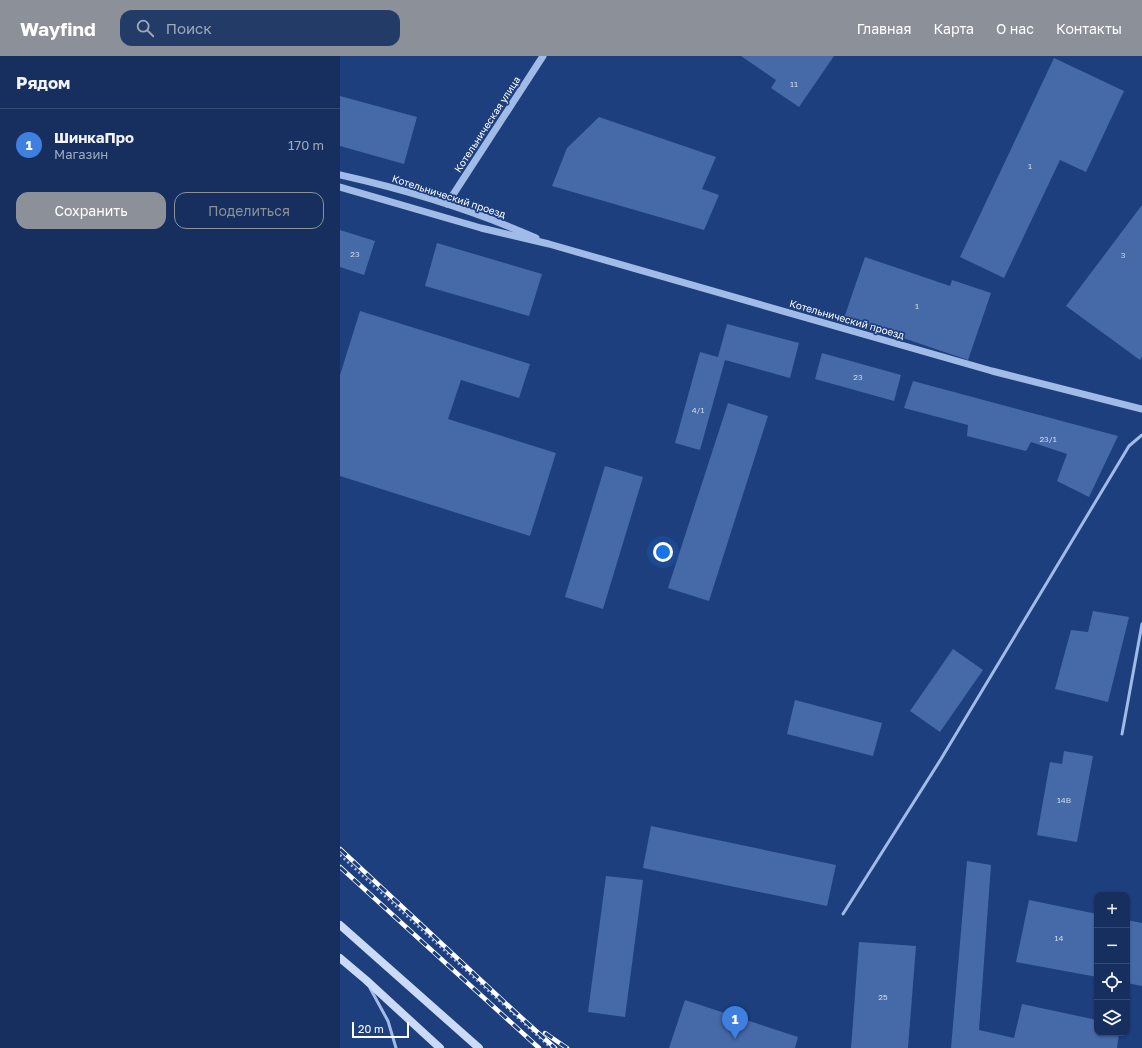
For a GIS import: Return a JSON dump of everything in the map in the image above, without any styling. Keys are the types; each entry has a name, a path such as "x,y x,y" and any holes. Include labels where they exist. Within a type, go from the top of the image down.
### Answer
{"main road":[{"path":"340,925 479,1048"},
{"path":"340,958 440,1048"}],"street":[{"name":"Котельническая улица","path":"447,204 544,56"},
{"name":"Котельнический проезд","path":"340,175 447,204 507,225 549,244"},
{"name":"Котельнический проезд","path":"340,187 481,228 549,244 992,371 1142,409"}],"lane":[{"path":"843,914 941,759 1129,446 1142,435"},
{"path":"1122,734 1142,624"},
{"path":"366,980 388,1021 396,1048"}],"path":[{"path":"340,855 551,1048"}],"building":[{"path":"741,56 834,56 799,107 771,88 776,80"},
{"path":"1054,58 1124,91 1086,172 1060,160 1004,278 960,257"},
{"path":"340,96 417,117 404,164 340,146"},
{"path":"599,117 716,157 702,189 719,195 704,230 552,186 567,148"},
{"path":"1142,205 1142,357 1140,360 1066,306"},
{"path":"340,230 375,241 364,275 340,267"},
{"path":"437,243 542,274 529,316 425,286"},
{"path":"865,257 950,286 952,280 991,293 968,360 844,318"},
{"path":"360,311 530,364 519,398 461,380 448,419 556,453 530,536 340,476 340,375"},
{"path":"727,324 799,343 790,378 725,360 700,450 675,443 700,352 718,357"},
{"path":"822,353 901,375 894,401 815,379"},
{"path":"913,381 1118,436 1089,497 1057,481 1067,454 1031,442 1026,451 967,436 968,425 904,408"},
{"path":"728,403 768,416 709,601 668,588"},
{"path":"605,466 643,477 603,609 565,597"},
{"path":"1093,611 1129,617 1108,702 1055,689 1071,630 1088,632"},
{"path":"953,649 983,670 940,732 910,711"},
{"path":"795,700 882,723 873,756 787,734"},
{"path":"1064,751 1093,756 1077,842 1037,835 1050,762 1062,764"},
{"path":"651,826 836,865 827,906 643,868"},
{"path":"967,861 991,865 979,1030 1014,1038 1022,1004 1094,1019 1094,1036 1119,1036 1117,1048 951,1048"},
{"path":"606,876 643,880 625,1017 588,1012"},
{"path":"1029,900 1094,913 1094,976 1016,962"},
{"path":"1130,921 1142,923 1142,986 1130,984"},
{"path":"859,942 916,946 908,1048 851,1048"},
{"path":"685,1000 798,1037 795,1048 669,1048"}],"railway":[{"path":"340,849 555,1048"},
{"path":"340,867 539,1048"},
{"path":"545,1033 567,1048"}],"place":[{"name":"ШинкаПро","path":"735,1039"}]}
